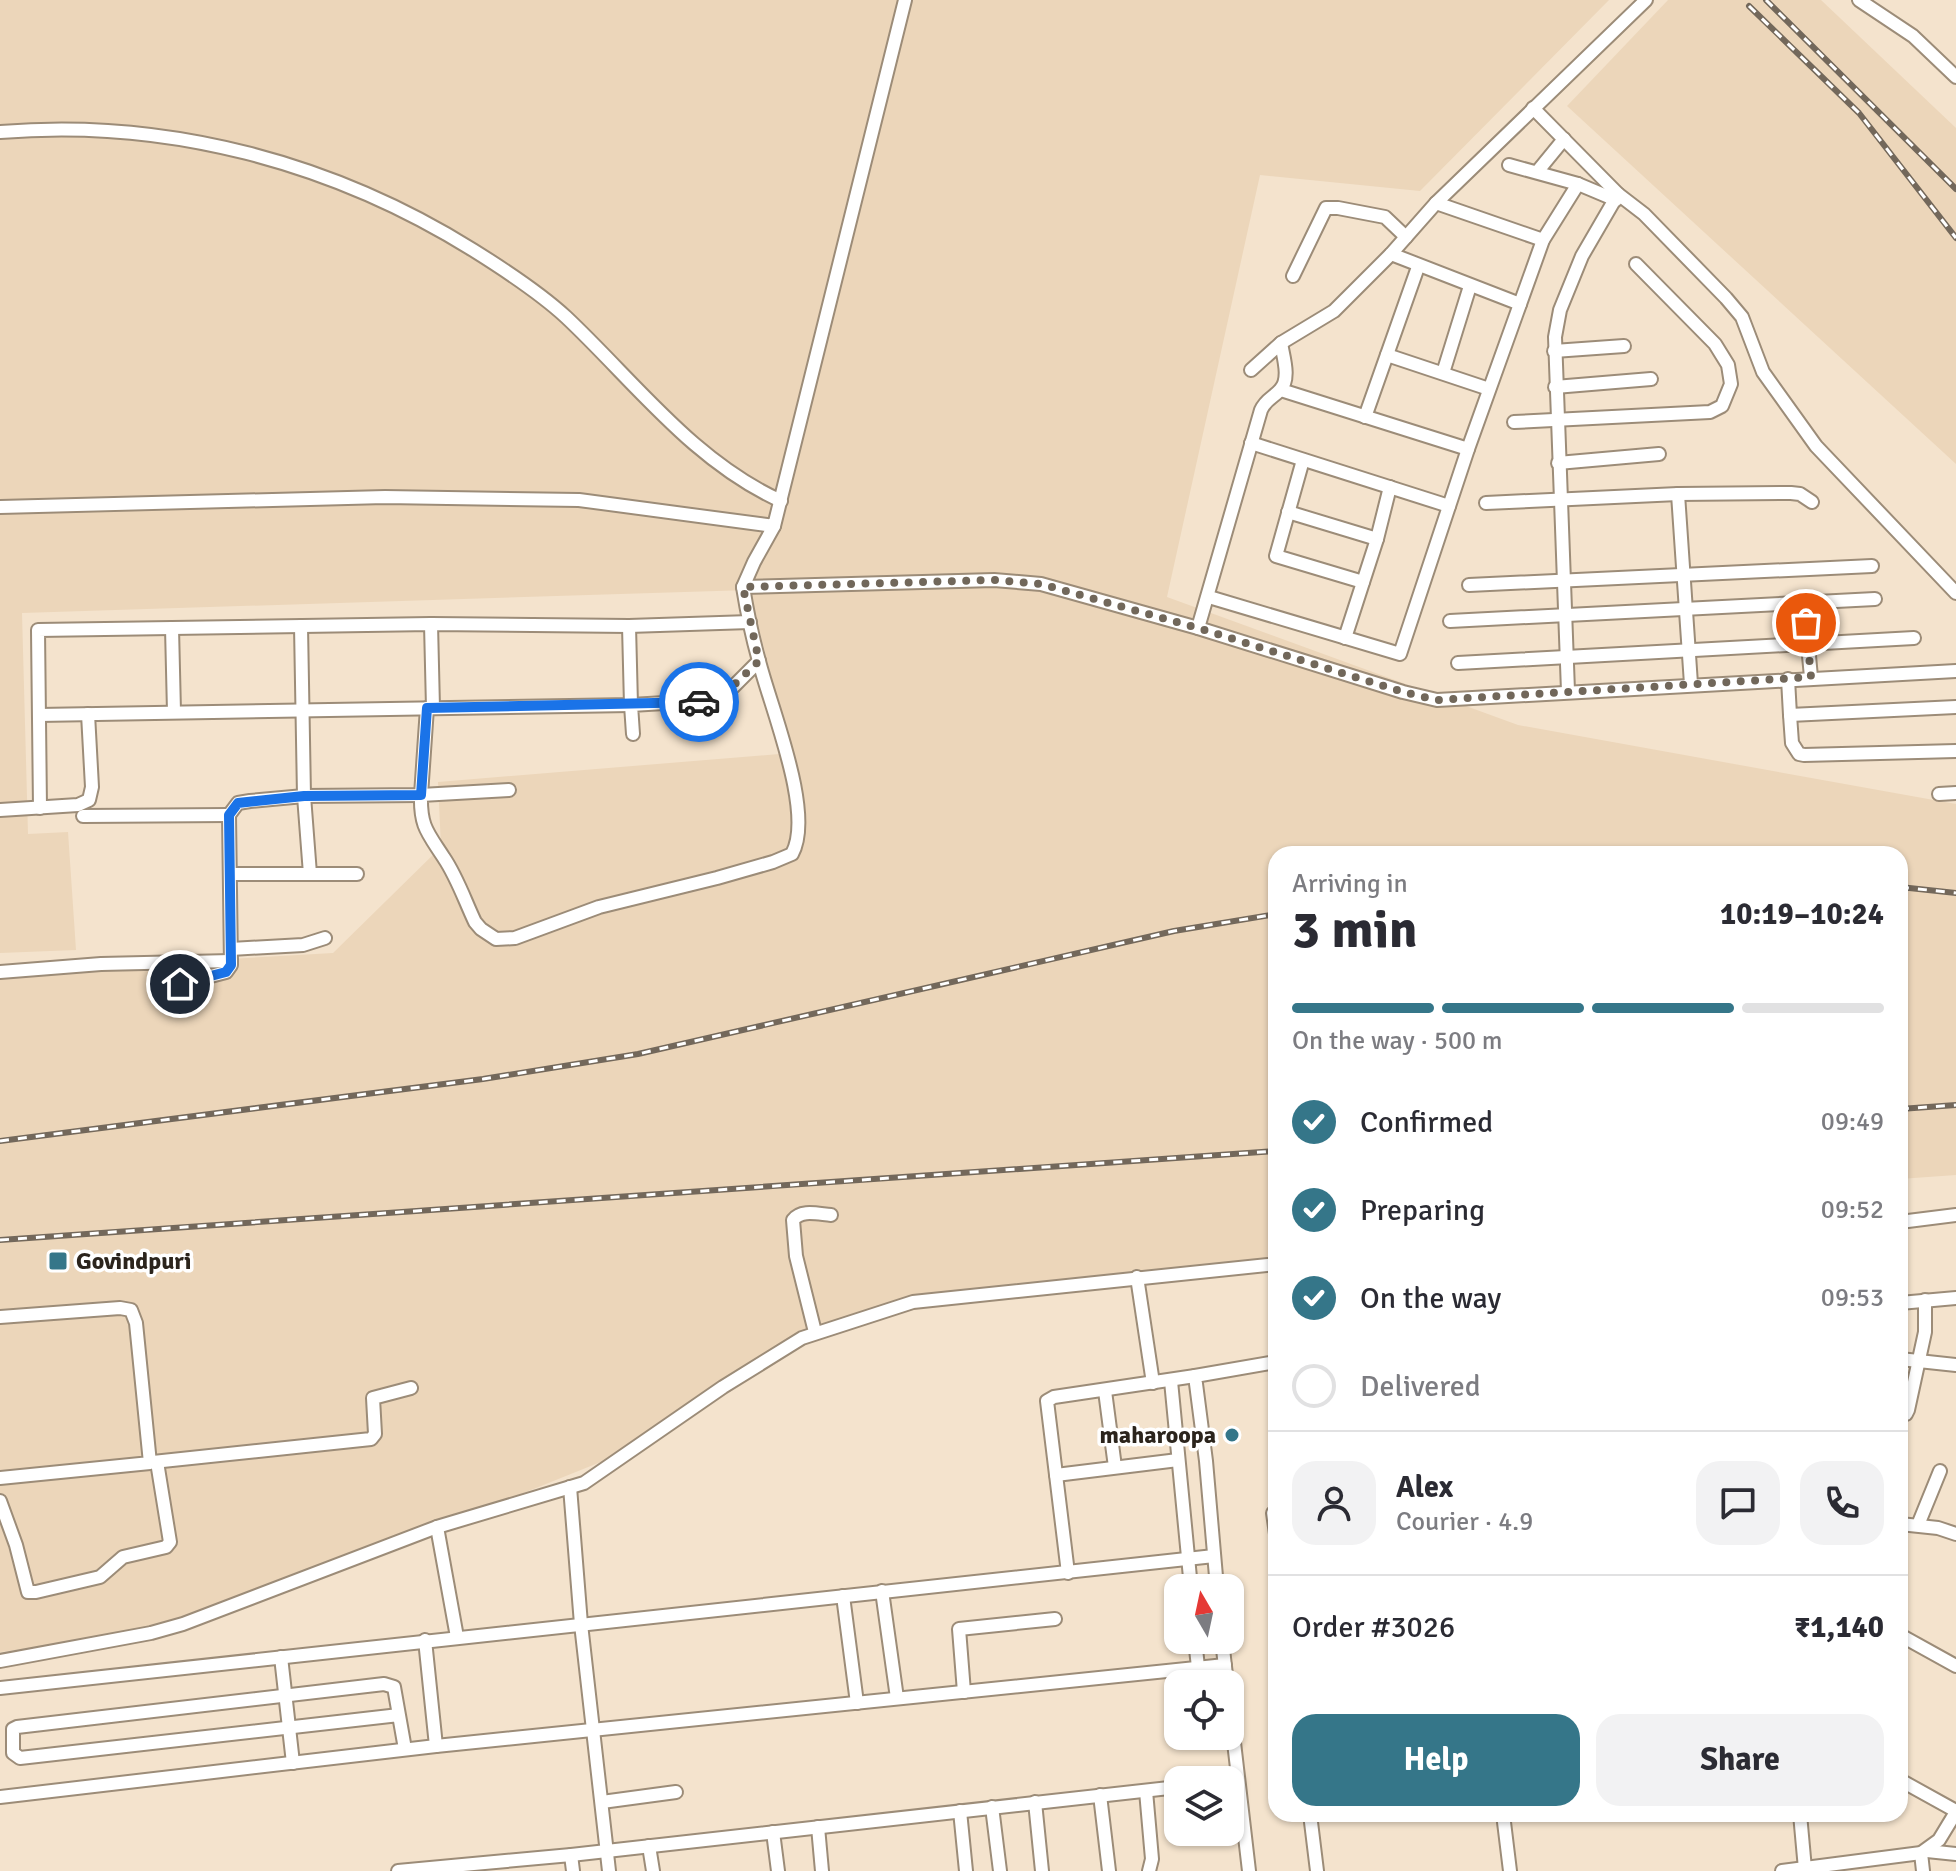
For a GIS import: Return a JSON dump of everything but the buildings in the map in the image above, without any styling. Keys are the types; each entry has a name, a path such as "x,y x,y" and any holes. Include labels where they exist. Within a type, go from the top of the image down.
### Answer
{"street":[{"path":"431,624 430,708 421,817 426,833 443,857 475,922 496,939 515,938 607,905 784,859 795,849 798,831 796,801 784,742 759,661 743,587 774,526 781,501 905,0"},
{"path":"1251,370 1281,343 1334,311 1436,203 1646,0"},
{"path":"1859,0 1913,36 1956,77"},
{"path":"1533,108 1617,197"},
{"path":"0,132 56,129 112,131 214,144 326,177 373,197 450,236 510,274 564,316 683,436 728,471 781,501"},
{"path":"1537,172 1564,139"},
{"path":"1509,165 1617,197 1644,214 1742,317 1763,372 1816,446 1956,593"},
{"path":"1209,597 1400,654 1468,449 1543,240 1578,184"},
{"path":"1568,691 1554,351 1560,310 1577,267 1617,197"},
{"path":"1436,203 1543,240"},
{"path":"1293,276 1326,208 1385,217 1406,237"},
{"path":"1391,254 1520,304"},
{"path":"1514,422 1710,412 1722,406 1731,384 1731,374 1723,354 1636,264"},
{"path":"1365,417 1418,267"},
{"path":"1443,373 1470,286"},
{"path":"1198,628 1265,401 1281,390 1285,378 1281,343"},
{"path":"1554,351 1624,346"},
{"path":"1387,355 1489,389"},
{"path":"1555,387 1651,379"},
{"path":"1281,390 1468,449"},
{"path":"1251,443 1449,506"},
{"path":"1558,463 1659,454"},
{"path":"1303,460 1276,556 1363,582"},
{"path":"1345,638 1390,487"},
{"path":"1486,503 1678,494 1791,493 1800,494 1812,502"},
{"path":"1678,494 1691,684"},
{"path":"0,507 385,497 564,500 774,526"},
{"path":"1288,512 1377,539"},
{"path":"1469,585 1872,566"},
{"path":"743,587 1023,581 1198,628 1428,699 1956,671"},
{"path":"1450,621 1875,599"},
{"path":"1804,603 1811,677"},
{"path":"40,808 38,630 431,624 629,626 750,622"},
{"path":"301,626 304,796 310,874"},
{"path":"629,626 633,734"},
{"path":"172,628 174,712"},
{"path":"1458,663 1914,638"},
{"path":"39,715 631,705 715,700 725,695 759,661"},
{"path":"1788,679 1792,743 1799,754 1956,751"},
{"path":"1790,715 1956,707"},
{"path":"0,810 78,805 89,800 92,787 88,714"},
{"path":"180,984 226,972 231,955 229,815 238,803 304,796 421,795 509,790"},
{"path":"1939,794 1956,793"},
{"path":"83,816 229,815"},
{"path":"230,874 357,874"},
{"path":"0,972 231,955 303,945 325,938"},
{"path":"815,1332 796,1256 793,1220 796,1215 804,1213 831,1215"},
{"path":"1908,1221 1956,1215"},
{"path":"0,1661 151,1633 183,1624 437,1527 598,1477 723,1387 815,1332 913,1302 1268,1265"},
{"path":"1137,1277 1153,1383"},
{"path":"1908,1302 1956,1298"},
{"path":"1908,1410 1925,1332 1925,1300"},
{"path":"0,1317 120,1308 131,1310 136,1323 154,1462 170,1542 166,1547 123,1557 100,1577 28,1592 0,1501"},
{"path":"1908,1360 1956,1365"},
{"path":"1068,1573 1047,1401 1054,1397 1268,1363"},
{"path":"1195,1376 1216,1574"},
{"path":"1171,1381 1190,1574"},
{"path":"0,1478 371,1439 375,1434 373,1398 411,1388"},
{"path":"1105,1391 1115,1467"},
{"path":"1056,1475 1178,1460"},
{"path":"1918,1525 1940,1471"},
{"path":"570,1487 581,1624 609,1871"},
{"path":"1908,1524 1956,1534"},
{"path":"437,1527 457,1637"},
{"path":"0,1688 1214,1556"},
{"path":"882,1591 897,1698"},
{"path":"843,1596 857,1703"},
{"path":"964,1692 959,1629 1055,1619"},
{"path":"1908,1639 1956,1666"},
{"path":"425,1640 436,1746"},
{"path":"1197,1654 1198,1667"},
{"path":"1224,1654 1226,1670"},
{"path":"281,1657 293,1763"},
{"path":"0,1797 405,1749 1225,1665"},
{"path":"399,1715 20,1758 13,1753 7,1726 388,1684 394,1687 399,1715 405,1749"},
{"path":"1908,1785 1956,1812 1939,1840 1924,1852 1923,1871"},
{"path":"398,1871 532,1864 571,1855 1164,1789"},
{"path":"1146,1791 1152,1859 1149,1871"},
{"path":"602,1802 676,1792"},
{"path":"1100,1795 1109,1871"},
{"path":"1035,1802 1042,1871"},
{"path":"992,1807 1000,1871"},
{"path":"960,1811 966,1871"},
{"path":"1311,1822 1317,1871"},
{"path":"1504,1822 1510,1871"},
{"path":"1801,1822 1805,1869"},
{"path":"818,1827 822,1871"},
{"path":"773,1832 778,1871"},
{"path":"1244,1841 1249,1871"},
{"path":"649,1846 653,1871"},
{"path":"1782,1871 1864,1866 1924,1852 1956,1854"},
{"path":"571,1855 573,1871"}],"shaded area":[{"path":"0,0 1609,0 1420,191 1260,175 1167,597 1518,725 1956,804 1956,1175 1908,1178 1908,846 1268,846 1268,1272 938,1296 799,1342 638,1447 190,1627 0,1652 0,972 333,953 441,847 438,782 791,753 749,590 22,613 28,834 68,832 76,950 0,953"},
{"path":"1668,0 1821,0 1956,128 1956,464 1567,106"}],"railway":[{"path":"1766,0 1956,189"},
{"path":"1749,6 1859,113 1956,238"},
{"path":"1908,888 1956,893"},
{"path":"0,1141 483,1079 638,1054 1174,931 1268,915"},
{"path":"1908,1108 1956,1105"},
{"path":"0,1240 1268,1152"}],"way so far":[{"path":"699,702 709,702 725,695 759,661 743,587 1023,581 1198,628 1437,700 1811,677 1806,623"}],"place":[{"name":"Govindpuri","path":"58,1261"},
{"name":"maharoopa","path":"1232,1435"}],"route":[{"path":"180,984 226,972 231,965 229,815 238,803 304,796 421,795 427,708 699,702"}]}
